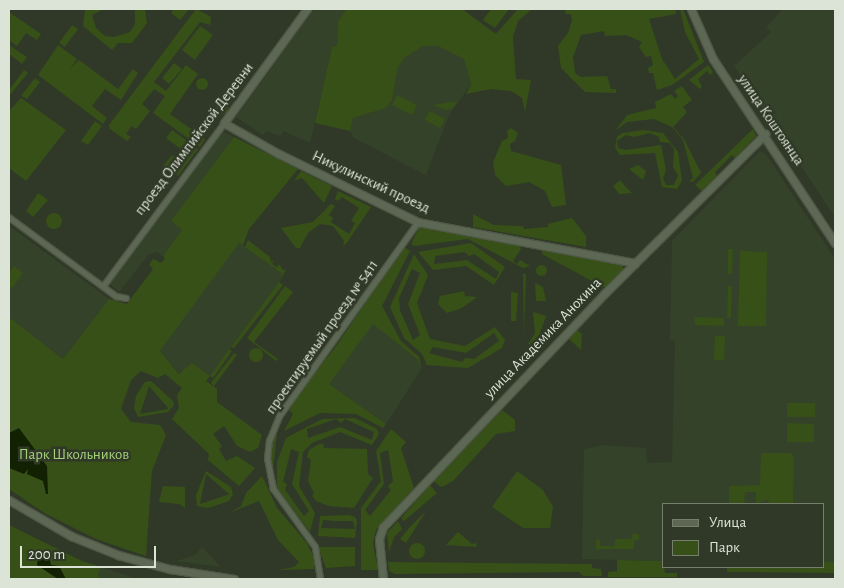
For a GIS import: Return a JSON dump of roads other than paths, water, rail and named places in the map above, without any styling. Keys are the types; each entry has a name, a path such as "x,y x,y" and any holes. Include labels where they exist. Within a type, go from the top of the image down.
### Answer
{"street":[{"name":"проезд Олимпийской Деревни","path":"103,286 307,9"},
{"name":"улица Коштоянца","path":"691,9 713,59 765,134 835,243"},
{"name":"Никулинский проезд","path":"224,122 279,154 418,222 635,263"},
{"name":"улица Академика Анохина","path":"383,579 379,539 383,527 635,263 765,134"},
{"path":"9,217 118,297 126,298"},
{"name":"проектируемый проезд № 5411","path":"320,579 315,548 273,489 268,470 269,441 279,416 418,222"},
{"path":"9,500 71,536 118,555 170,569 234,579"}],"park label":[{"name":"Парк Школьников","path":"74,455"}]}
